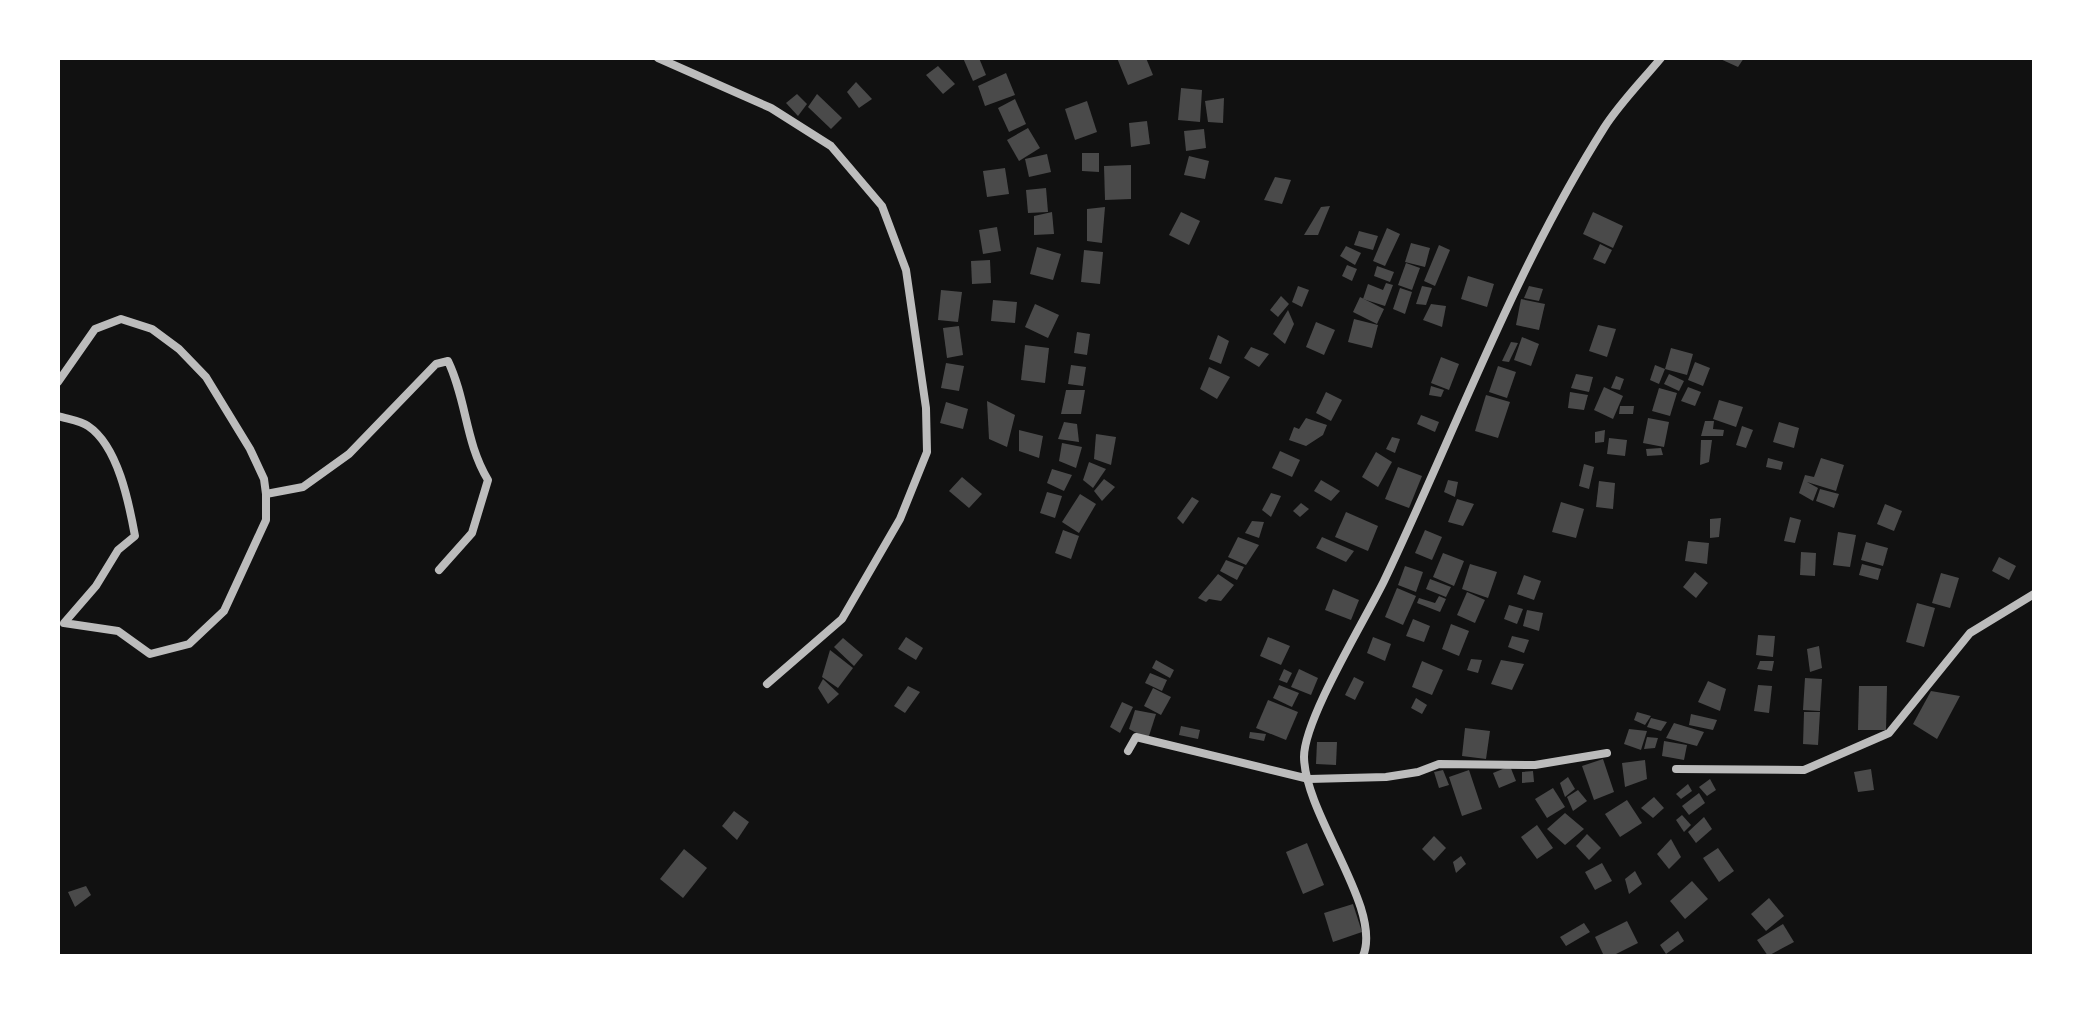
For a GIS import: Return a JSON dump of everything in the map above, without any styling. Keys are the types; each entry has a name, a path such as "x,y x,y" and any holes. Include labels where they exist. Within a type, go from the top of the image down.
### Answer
{"street":[{"path":"658,58 771,108 831,146 882,206 906,270 926,408 927,452 900,519 842,619 767,684"},
{"path":"1363,956 1368,924 1314,802 1304,757 1310,726 1383,582 1536,248 1605,126 1661,58"},
{"path":"58,382 95,329 121,319 152,329 179,349 206,377 250,449 264,479 266,520 224,611 189,644 150,654 118,631 64,623 96,586 118,550 135,536 129,501 112,456 89,426 58,416"},
{"path":"266,494 303,487 349,454 436,364 448,361 458,383 473,455 488,480 472,533 439,570"},
{"path":"1676,769 1804,770 1889,733 1970,633 2034,594"},
{"path":"1128,751 1136,737 1309,779 1386,777 1418,772 1439,764 1535,765 1607,753"}],"building":[{"path":"963,58 979,58 986,75 973,81"},
{"path":"1117,58 1146,58 1153,75 1128,85"},
{"path":"1718,58 1744,58 1738,67"},
{"path":"938,66 955,84 943,94 926,75"},
{"path":"1006,73 1015,95 985,106 978,86"},
{"path":"856,82 872,99 859,108 847,92"},
{"path":"1181,88 1202,90 1200,122 1178,120"},
{"path":"797,94 807,104 798,116 786,103"},
{"path":"817,94 842,118 831,129 808,107"},
{"path":"1224,98 1223,123 1208,122 1205,101"},
{"path":"1015,99 1026,124 1009,132 998,108"},
{"path":"1087,101 1097,132 1075,140 1065,109"},
{"path":"1147,121 1150,144 1131,147 1129,123"},
{"path":"1028,128 1040,148 1019,161 1007,140"},
{"path":"1204,129 1206,148 1186,151 1184,131"},
{"path":"1082,153 1099,153 1099,172 1082,171"},
{"path":"1047,154 1051,172 1029,177 1025,159"},
{"path":"1189,156 1209,161 1205,179 1184,175"},
{"path":"1131,165 1131,199 1105,200 1104,166"},
{"path":"1005,168 1009,194 987,197 983,171"},
{"path":"1275,177 1291,180 1282,204 1264,200"},
{"path":"1046,188 1048,212 1028,213 1026,190"},
{"path":"1330,206 1318,235 1304,235 1321,207"},
{"path":"1105,207 1102,243 1087,241 1087,209"},
{"path":"1052,212 1054,234 1034,235 1034,216"},
{"path":"1181,212 1200,221 1189,245 1169,235"},
{"path":"1593,212 1623,226 1613,248 1583,234"},
{"path":"997,227 1001,251 983,254 979,230"},
{"path":"1387,228 1400,234 1385,266 1373,261"},
{"path":"1359,231 1378,236 1373,250 1354,245"},
{"path":"1411,243 1430,248 1425,267 1405,262"},
{"path":"1600,244 1612,250 1605,264 1593,259"},
{"path":"1439,245 1450,250 1435,286 1424,281"},
{"path":"1346,246 1361,253 1355,265 1340,256"},
{"path":"1037,247 1061,254 1053,280 1030,274"},
{"path":"1084,250 1103,252 1100,284 1081,282"},
{"path":"990,260 991,283 972,284 971,261"},
{"path":"1406,263 1420,268 1412,290 1398,285"},
{"path":"1347,265 1357,269 1352,281 1342,276"},
{"path":"1377,266 1394,272 1390,282 1374,276"},
{"path":"1468,276 1494,284 1487,307 1461,299"},
{"path":"1386,283 1393,285 1385,306 1363,299 1368,284 1383,290"},
{"path":"1298,286 1309,290 1302,307 1292,302"},
{"path":"1422,286 1432,288 1426,305 1416,304"},
{"path":"1529,286 1543,289 1539,301 1524,298"},
{"path":"1400,288 1412,292 1405,314 1393,309"},
{"path":"941,290 962,292 958,322 938,320"},
{"path":"1281,296 1289,304 1278,317 1270,310"},
{"path":"1360,297 1384,309 1377,324 1353,312"},
{"path":"1521,299 1545,304 1539,330 1516,325"},
{"path":"993,300 1017,302 1015,323 991,321"},
{"path":"1035,304 1059,315 1048,338 1025,327"},
{"path":"1431,304 1446,306 1442,327 1423,320"},
{"path":"1288,310 1294,324 1285,344 1273,334"},
{"path":"1354,319 1378,325 1372,348 1348,342"},
{"path":"1316,322 1335,330 1324,355 1306,347"},
{"path":"1598,325 1616,329 1607,357 1589,351"},
{"path":"959,326 963,355 947,358 943,328"},
{"path":"1077,332 1090,334 1087,355 1074,353"},
{"path":"1218,335 1229,341 1221,364 1209,359"},
{"path":"1522,337 1539,344 1531,366 1514,360"},
{"path":"1511,342 1518,343 1509,362 1502,361"},
{"path":"1025,345 1049,348 1045,383 1021,380"},
{"path":"1251,347 1269,354 1259,367 1244,358"},
{"path":"1671,348 1693,354 1687,375 1665,369"},
{"path":"1441,357 1459,364 1449,390 1431,383"},
{"path":"1695,362 1710,368 1703,386 1688,380"},
{"path":"946,363 964,366 959,391 941,388"},
{"path":"1071,365 1086,367 1083,386 1068,384"},
{"path":"1655,365 1665,369 1659,384 1650,380"},
{"path":"1498,366 1516,372 1507,398 1489,392"},
{"path":"1209,367 1230,377 1217,399 1200,389"},
{"path":"1576,374 1593,377 1589,392 1571,388"},
{"path":"1669,374 1684,381 1679,391 1664,384"},
{"path":"1616,376 1624,379 1620,390 1611,388"},
{"path":"1431,386 1444,390 1441,397 1429,395"},
{"path":"1604,387 1623,396 1613,419 1594,410"},
{"path":"1688,387 1701,392 1695,406 1681,401"},
{"path":"1659,388 1677,393 1670,416 1652,411"},
{"path":"1066,390 1085,390 1081,414 1061,414"},
{"path":"1326,392 1342,400 1331,421 1316,413"},
{"path":"1570,392 1588,395 1584,410 1568,408"},
{"path":"1486,395 1510,402 1498,438 1475,431"},
{"path":"1719,400 1743,407 1736,427 1713,419"},
{"path":"987,401 1015,415 1007,447 989,439"},
{"path":"946,402 968,409 963,429 940,423"},
{"path":"1620,406 1634,406 1633,414 1619,414"},
{"path":"1421,415 1439,422 1435,432 1417,424"},
{"path":"1306,418 1327,425 1323,435 1306,446 1289,440 1294,427 1299,429"},
{"path":"1648,418 1669,422 1664,447 1643,443"},
{"path":"1705,421 1714,421 1713,429 1724,430 1723,436 1701,436"},
{"path":"1064,422 1077,424 1079,442 1058,439"},
{"path":"1779,422 1799,428 1794,448 1773,442"},
{"path":"1742,426 1753,430 1746,448 1736,445"},
{"path":"1019,430 1043,436 1039,458 1019,451"},
{"path":"1605,430 1604,442 1595,443 1595,432"},
{"path":"1096,434 1116,437 1111,465 1094,459"},
{"path":"1392,437 1400,439 1395,453 1386,449"},
{"path":"1609,438 1627,440 1625,456 1607,454"},
{"path":"1701,440 1712,440 1709,462 1700,465"},
{"path":"1062,443 1082,447 1076,468 1059,461"},
{"path":"1661,448 1663,455 1647,456 1646,449"},
{"path":"1280,451 1300,460 1292,477 1272,468"},
{"path":"1376,452 1392,462 1378,487 1362,477"},
{"path":"1768,458 1783,462 1781,470 1766,467"},
{"path":"1821,458 1844,465 1836,491 1807,482 1818,488 1813,501 1799,493 1805,475 1814,477"},
{"path":"1089,462 1106,469 1093,488 1083,480"},
{"path":"1584,464 1594,467 1589,489 1579,486"},
{"path":"1398,467 1422,476 1409,508 1385,499"},
{"path":"1052,469 1072,475 1064,491 1047,483"},
{"path":"962,477 982,494 969,508 949,491"},
{"path":"1104,479 1115,487 1102,501 1094,491"},
{"path":"1321,480 1340,491 1331,501 1314,491"},
{"path":"1448,480 1458,482 1455,497 1444,492"},
{"path":"1599,481 1615,483 1613,509 1596,507"},
{"path":"1820,489 1839,494 1834,508 1816,501"},
{"path":"1047,492 1062,496 1055,518 1040,513"},
{"path":"1271,493 1281,496 1271,517 1262,510"},
{"path":"1080,494 1096,504 1079,533 1062,522"},
{"path":"1192,497 1199,501 1183,524 1177,518"},
{"path":"1457,499 1474,504 1463,526 1448,522"},
{"path":"1561,502 1584,509 1576,538 1552,532"},
{"path":"1301,503 1309,509 1300,517 1293,511"},
{"path":"1885,504 1902,511 1894,531 1877,524"},
{"path":"1346,512 1378,526 1368,551 1335,537"},
{"path":"1790,517 1801,520 1795,543 1784,541"},
{"path":"1721,518 1719,537 1710,538 1710,519"},
{"path":"1252,521 1264,522 1259,538 1245,533"},
{"path":"1063,530 1079,536 1071,559 1055,553"},
{"path":"1425,530 1442,537 1432,560 1415,553"},
{"path":"1838,532 1856,535 1850,567 1833,565"},
{"path":"1238,537 1259,545 1246,565 1228,557"},
{"path":"1322,537 1354,551 1346,562 1316,548"},
{"path":"1688,541 1709,543 1707,564 1685,561"},
{"path":"1866,542 1888,548 1883,566 1861,560"},
{"path":"1801,552 1816,553 1815,576 1800,575"},
{"path":"1443,553 1464,561 1454,586 1433,577"},
{"path":"1999,557 2016,566 2009,580 1992,571"},
{"path":"1226,560 1244,567 1237,580 1220,571"},
{"path":"1470,564 1497,572 1488,598 1462,589"},
{"path":"1862,564 1881,569 1878,580 1859,575"},
{"path":"1405,566 1423,572 1416,592 1398,585"},
{"path":"1695,572 1708,583 1696,598 1683,587"},
{"path":"1941,573 1959,578 1950,608 1932,603"},
{"path":"1218,574 1234,585 1221,601 1209,599 1206,602 1198,598"},
{"path":"1524,575 1541,581 1534,600 1517,594"},
{"path":"1430,579 1451,587 1446,597 1426,589"},
{"path":"1397,588 1416,596 1403,625 1385,617"},
{"path":"1333,589 1359,600 1351,620 1325,610"},
{"path":"1467,592 1485,600 1475,623 1457,615"},
{"path":"1439,596 1446,599 1440,612 1417,603 1419,598 1435,603"},
{"path":"1917,603 1935,608 1924,647 1906,642"},
{"path":"1509,605 1523,609 1517,624 1504,619"},
{"path":"1527,610 1543,613 1539,631 1523,626"},
{"path":"1413,619 1430,626 1424,642 1406,636"},
{"path":"1451,624 1469,631 1459,656 1442,649"},
{"path":"1758,635 1775,636 1773,657 1756,655"},
{"path":"1512,636 1529,640 1524,653 1508,647"},
{"path":"906,637 923,648 916,660 898,649"},
{"path":"1268,637 1290,646 1281,665 1260,656"},
{"path":"1373,637 1391,644 1385,661 1367,653"},
{"path":"843,638 863,655 854,666 834,647"},
{"path":"1819,646 1822,668 1810,672 1807,649"},
{"path":"830,650 853,668 838,688 822,677"},
{"path":"1471,659 1482,660 1478,673 1467,670"},
{"path":"1156,660 1174,670 1170,678 1152,668"},
{"path":"1501,660 1524,664 1512,690 1491,684"},
{"path":"1422,661 1443,670 1432,695 1412,687"},
{"path":"1760,661 1774,661 1772,671 1757,669"},
{"path":"1284,669 1292,673 1287,683 1279,680"},
{"path":"1299,669 1318,678 1311,695 1291,687"},
{"path":"1150,673 1167,680 1162,691 1145,683"},
{"path":"1354,677 1364,682 1355,700 1345,695"},
{"path":"1805,678 1822,679 1820,711 1803,710"},
{"path":"823,679 839,694 828,704 818,688"},
{"path":"1708,681 1726,689 1720,711 1698,702"},
{"path":"1279,685 1299,693 1292,707 1273,698"},
{"path":"1758,685 1772,686 1769,713 1754,711"},
{"path":"908,686 920,692 905,713 894,706"},
{"path":"1859,686 1887,686 1886,730 1858,730"},
{"path":"1153,688 1171,697 1161,715 1144,706"},
{"path":"1931,691 1960,696 1937,739 1913,724"},
{"path":"1416,698 1427,705 1422,714 1411,708"},
{"path":"1268,700 1298,712 1286,740 1256,728"},
{"path":"1122,702 1133,707 1120,733 1110,727"},
{"path":"1135,710 1156,714 1148,739 1129,729"},
{"path":"1637,712 1651,716 1645,725 1634,720"},
{"path":"1804,712 1820,712 1818,745 1803,744"},
{"path":"1691,714 1717,720 1713,730 1689,725"},
{"path":"1651,718 1667,722 1661,731 1647,727"},
{"path":"1674,723 1704,732 1697,746 1666,738"},
{"path":"1181,726 1200,730 1198,739 1179,735"},
{"path":"1465,728 1490,731 1486,759 1462,756"},
{"path":"1629,729 1647,731 1641,750 1624,744"},
{"path":"1250,732 1266,734 1264,741 1249,738"},
{"path":"1647,737 1658,738 1655,748 1644,749"},
{"path":"1664,741 1687,745 1684,760 1662,756"},
{"path":"1317,742 1337,742 1336,765 1316,764"},
{"path":"1603,759 1614,792 1594,800 1582,766"},
{"path":"1645,760 1647,779 1625,787 1622,763"},
{"path":"1510,766 1516,781 1499,788 1493,773"},
{"path":"1871,769 1874,790 1858,792 1854,772"},
{"path":"1443,770 1449,785 1439,788 1434,772"},
{"path":"1469,770 1482,809 1462,816 1449,777"},
{"path":"1533,771 1534,782 1522,783 1522,772"},
{"path":"1568,777 1575,789 1565,797 1560,783"},
{"path":"1710,779 1716,790 1707,796 1699,787"},
{"path":"1688,784 1692,791 1681,799 1676,794"},
{"path":"1553,788 1565,807 1547,818 1535,799"},
{"path":"1578,790 1587,801 1573,811 1567,797"},
{"path":"1699,793 1705,803 1689,815 1682,806"},
{"path":"1654,797 1664,808 1653,818 1641,808"},
{"path":"1627,800 1642,823 1620,837 1605,814"},
{"path":"734,811 749,822 737,840 722,826"},
{"path":"1565,813 1584,829 1565,845 1547,829"},
{"path":"1682,815 1691,825 1684,832 1676,820"},
{"path":"1704,817 1712,829 1696,843 1688,832"},
{"path":"1537,825 1553,848 1537,859 1521,837"},
{"path":"1587,834 1601,848 1589,860 1576,846"},
{"path":"1434,836 1446,848 1434,861 1422,849"},
{"path":"1671,839 1681,857 1669,869 1657,854"},
{"path":"1307,843 1324,885 1303,894 1286,852"},
{"path":"1718,848 1734,871 1719,882 1703,858"},
{"path":"684,849 707,868 683,898 660,879"},
{"path":"1461,856 1466,864 1456,873 1453,862"},
{"path":"1602,863 1612,881 1595,890 1585,872"},
{"path":"1635,871 1642,884 1629,894 1625,879"},
{"path":"1692,881 1708,899 1685,919 1670,901"},
{"path":"86,886 91,895 75,907 68,892"},
{"path":"1769,898 1784,916 1766,931 1751,914"},
{"path":"1353,904 1362,932 1333,942 1324,913"},
{"path":"1627,921 1638,943 1612,956 1604,956 1595,937"},
{"path":"1584,923 1590,932 1566,946 1560,937"},
{"path":"1783,924 1794,942 1768,956 1757,940"},
{"path":"1678,931 1684,941 1666,954 1660,945"}]}
